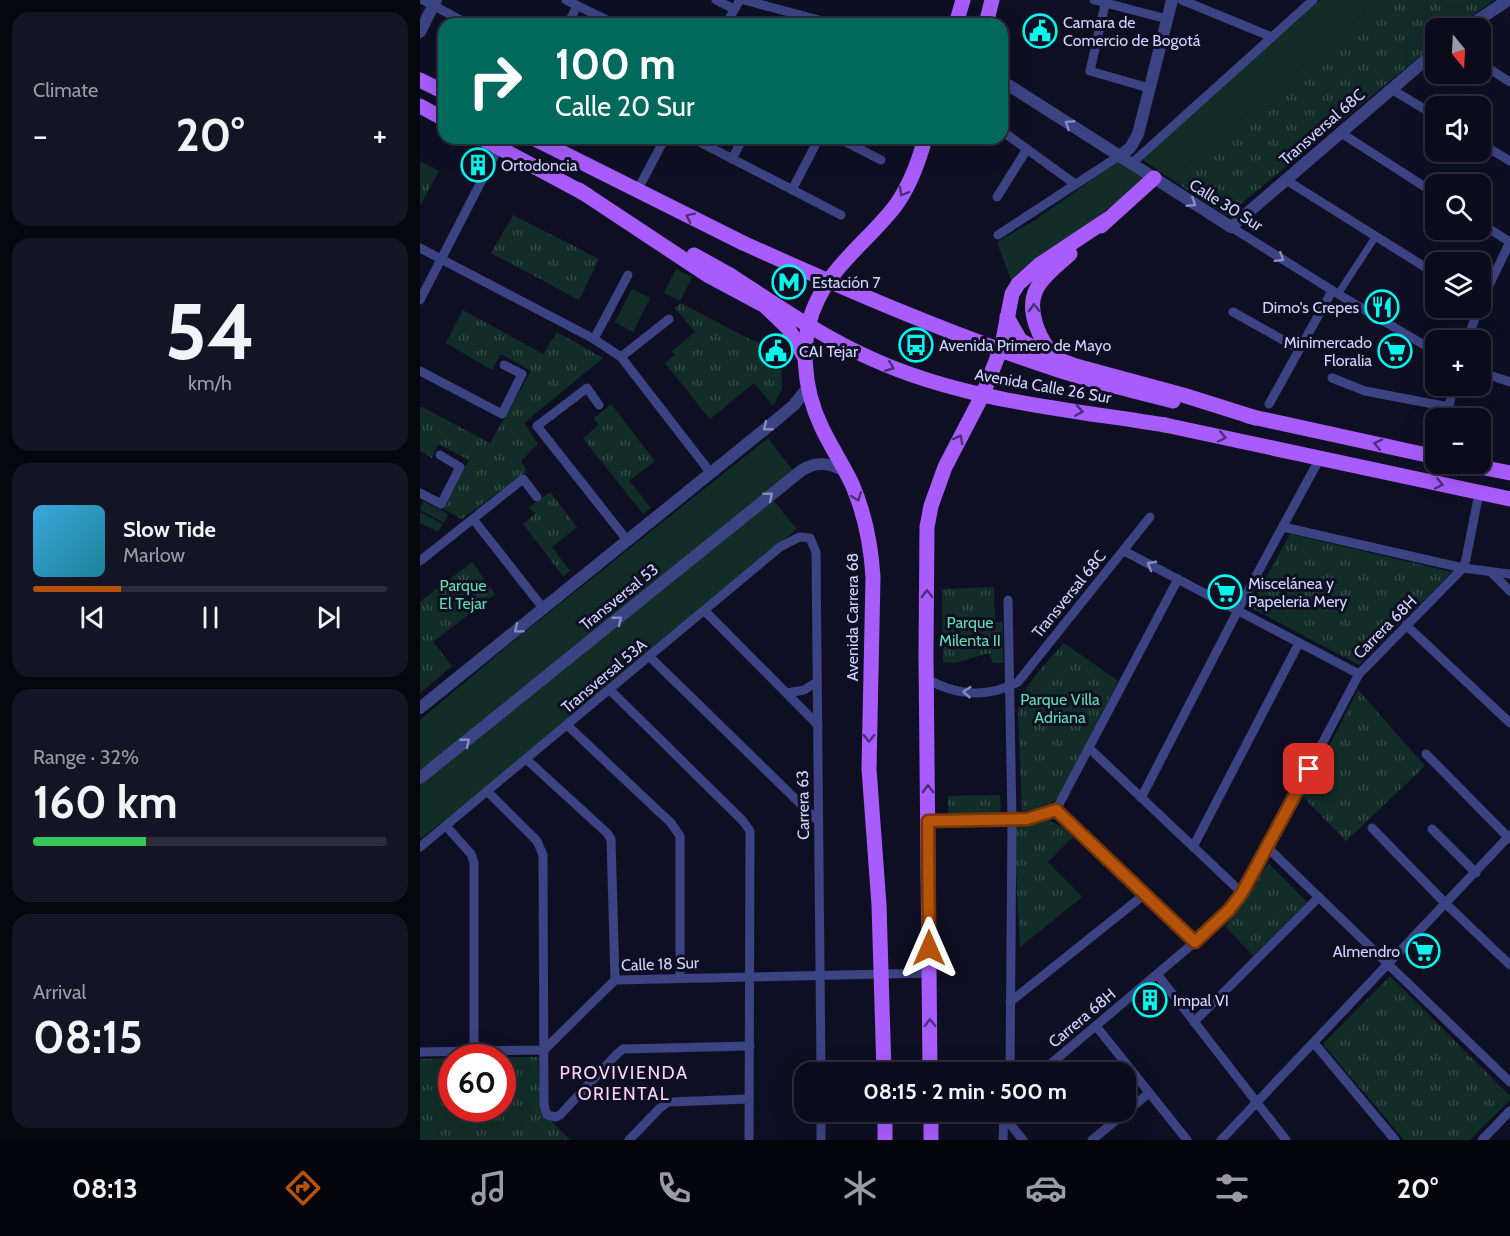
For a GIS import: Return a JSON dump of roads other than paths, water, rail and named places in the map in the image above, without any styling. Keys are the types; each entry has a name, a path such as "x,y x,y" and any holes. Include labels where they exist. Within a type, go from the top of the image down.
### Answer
{"main road":[{"path":"958,18 963,0"},
{"path":"988,18 992,0"},
{"path":"420,80 438,89"},
{"path":"420,106 438,116"},
{"name":"Avenida Calle 26 Sur","path":"493,144 730,275 843,345 909,374 998,399 1165,425 1510,499"},
{"name":"Avenida Calle 26 Sur","path":"545,144 743,243 903,314 960,336 1079,376 1173,400 1425,455"},
{"name":"Avenida Carrera 68","path":"884,1062 879,897 869,769 873,577 867,527 845,471 816,414 806,360 807,331 816,302 823,289 840,265 901,197 915,169 923,144"},
{"path":"1057,360 1045,345 1038,329 1033,309 1037,288 1049,273 1154,178"},
{"path":"579,190 709,276 771,311 788,328 806,360"},
{"path":"930,1062 927,527 931,506 945,467 982,396 996,361 1002,345 1012,294 1018,284 1027,274 1108,219"},
{"path":"1007,317 1020,340 1057,360 1256,418"},
{"path":"1491,469 1510,473"},
{"path":"885,1122 885,1140"},
{"path":"931,1122 931,1140"}],"street":[{"path":"566,0 602,18"},
{"path":"716,0 734,9"},
{"path":"729,18 740,0"},
{"path":"744,0 798,18"},
{"path":"1094,0 1167,19"},
{"path":"998,235 1130,148 1138,134 1172,0"},
{"path":"1182,0 1272,37"},
{"path":"1131,164 1313,0"},
{"path":"420,32 431,2 458,18"},
{"path":"1106,2 1090,71 1149,88"},
{"path":"1482,18 1508,2"},
{"path":"571,18 577,6"},
{"name":"Transversal 68C","path":"1231,227 1425,60"},
{"path":"1491,70 1510,82"},
{"name":"Calle 30 Sur","path":"1008,85 1335,293 1425,346"},
{"path":"1391,89 1425,109"},
{"path":"1341,133 1425,187"},
{"path":"1008,135 1076,184"},
{"path":"637,191 662,144"},
{"path":"703,144 841,215"},
{"path":"732,159 740,144"},
{"path":"792,190 816,144"},
{"path":"850,144 881,160"},
{"path":"420,300 499,147"},
{"path":"997,197 1027,149"},
{"path":"1491,150 1510,161"},
{"path":"1286,180 1425,267"},
{"path":"1491,230 1510,242 1491,281"},
{"path":"1269,404 1299,350 1335,293 1376,236"},
{"path":"420,248 594,339 621,357 710,472"},
{"path":"594,339 628,274"},
{"path":"1233,312 1299,350"},
{"path":"621,357 669,320"},
{"path":"420,371 502,414 522,374 504,365"},
{"path":"1491,376 1510,382"},
{"path":"1332,378 1365,392 1449,407 1452,396"},
{"path":"420,708 794,405 809,386"},
{"path":"599,405 587,388 537,426 627,540"},
{"path":"420,493 441,504 460,467 440,456"},
{"path":"1141,798 1320,458"},
{"name":"Transversal 53","path":"420,778 802,470 811,465 823,463 845,471"},
{"path":"420,561 524,479 537,497"},
{"path":"1463,568 1467,559 1479,493"},
{"name":"Transversal 68C","path":"1010,686 1024,676 1150,517"},
{"path":"473,519 543,608"},
{"path":"1283,527 1463,568 1510,574"},
{"name":"Transversal 53A","path":"420,847 780,547 800,537 810,538"},
{"name":"Carrera 63","path":"810,538 816,552 821,1062"},
{"path":"1124,551 1359,674"},
{"name":"Carrera 68H","path":"1053,1062 1195,942 1229,910 1242,893 1268,847 1359,674 1463,568"},
{"path":"1491,572 1510,591"},
{"path":"928,821 1012,820 1036,817 1056,810 1178,579"},
{"path":"1008,600 1012,820 1010,1062"},
{"path":"705,611 818,725"},
{"path":"1406,625 1510,723"},
{"path":"1193,847 1299,643"},
{"path":"650,657 818,821"},
{"path":"927,679 961,692 988,692 1010,686"},
{"path":"788,693 804,690 817,682"},
{"path":"610,690 743,821 750,831 749,1140"},
{"path":"567,725 671,823 680,836 680,978"},
{"path":"1089,748 1242,893"},
{"path":"1221,1140 1509,837 1426,753"},
{"path":"526,759 611,839 615,980"},
{"path":"487,791 537,841 543,855 544,1050 545,1111 547,1115 556,1117 623,1049 750,1046"},
{"path":"1056,810 1195,942"},
{"path":"446,826 473,858 474,1044"},
{"path":"1372,828 1510,965"},
{"path":"1432,829 1476,873"},
{"path":"1268,847 1510,1082"},
{"path":"1010,1002 1145,894"},
{"path":"1194,1022 1319,897"},
{"name":"Calle 18 Sur","path":"544,1050 615,980 929,973"},
{"path":"1157,974 1286,1140"},
{"path":"1096,1026 1187,1140"},
{"path":"1314,1043 1395,1140"},
{"path":"516,1050 544,1050"},
{"path":"420,1052 438,1052"},
{"path":"1092,1140 1149,1093"},
{"path":"629,1140 668,1102 749,1099"},
{"path":"1482,1140 1510,1111"},
{"path":"821,1122 821,1140"},
{"path":"1003,1140 1004,1122"},
{"path":"1010,1122 1023,1140"}],"place":[{"name":"Camara de Comercio de Bogotá","path":"1040,31"},
{"name":"Ortodoncia","path":"478,165"},
{"name":"Estación 7","path":"789,282"},
{"name":"Dimo's Crepes","path":"1382,307"},
{"name":"Avenida Primero de Mayo","path":"916,345"},
{"name":"CAI Tejar","path":"776,351"},
{"name":"Minimercado Floralia","path":"1395,351"},
{"name":"Miscelánea y Papeleria Mery","path":"1225,592"},
{"name":"Almendro","path":"1423,951"},
{"name":"Impal VI","path":"1150,1000"}],"district":[{"name":"PROVIVIENDA ORIENTAL","path":"624,1083"}],"park label":[{"name":"Parque El Tejar","path":"463,594"},
{"name":"Parque Milenta II","path":"970,631"},
{"name":"Parque Villa Adriana","path":"1060,708"}]}
